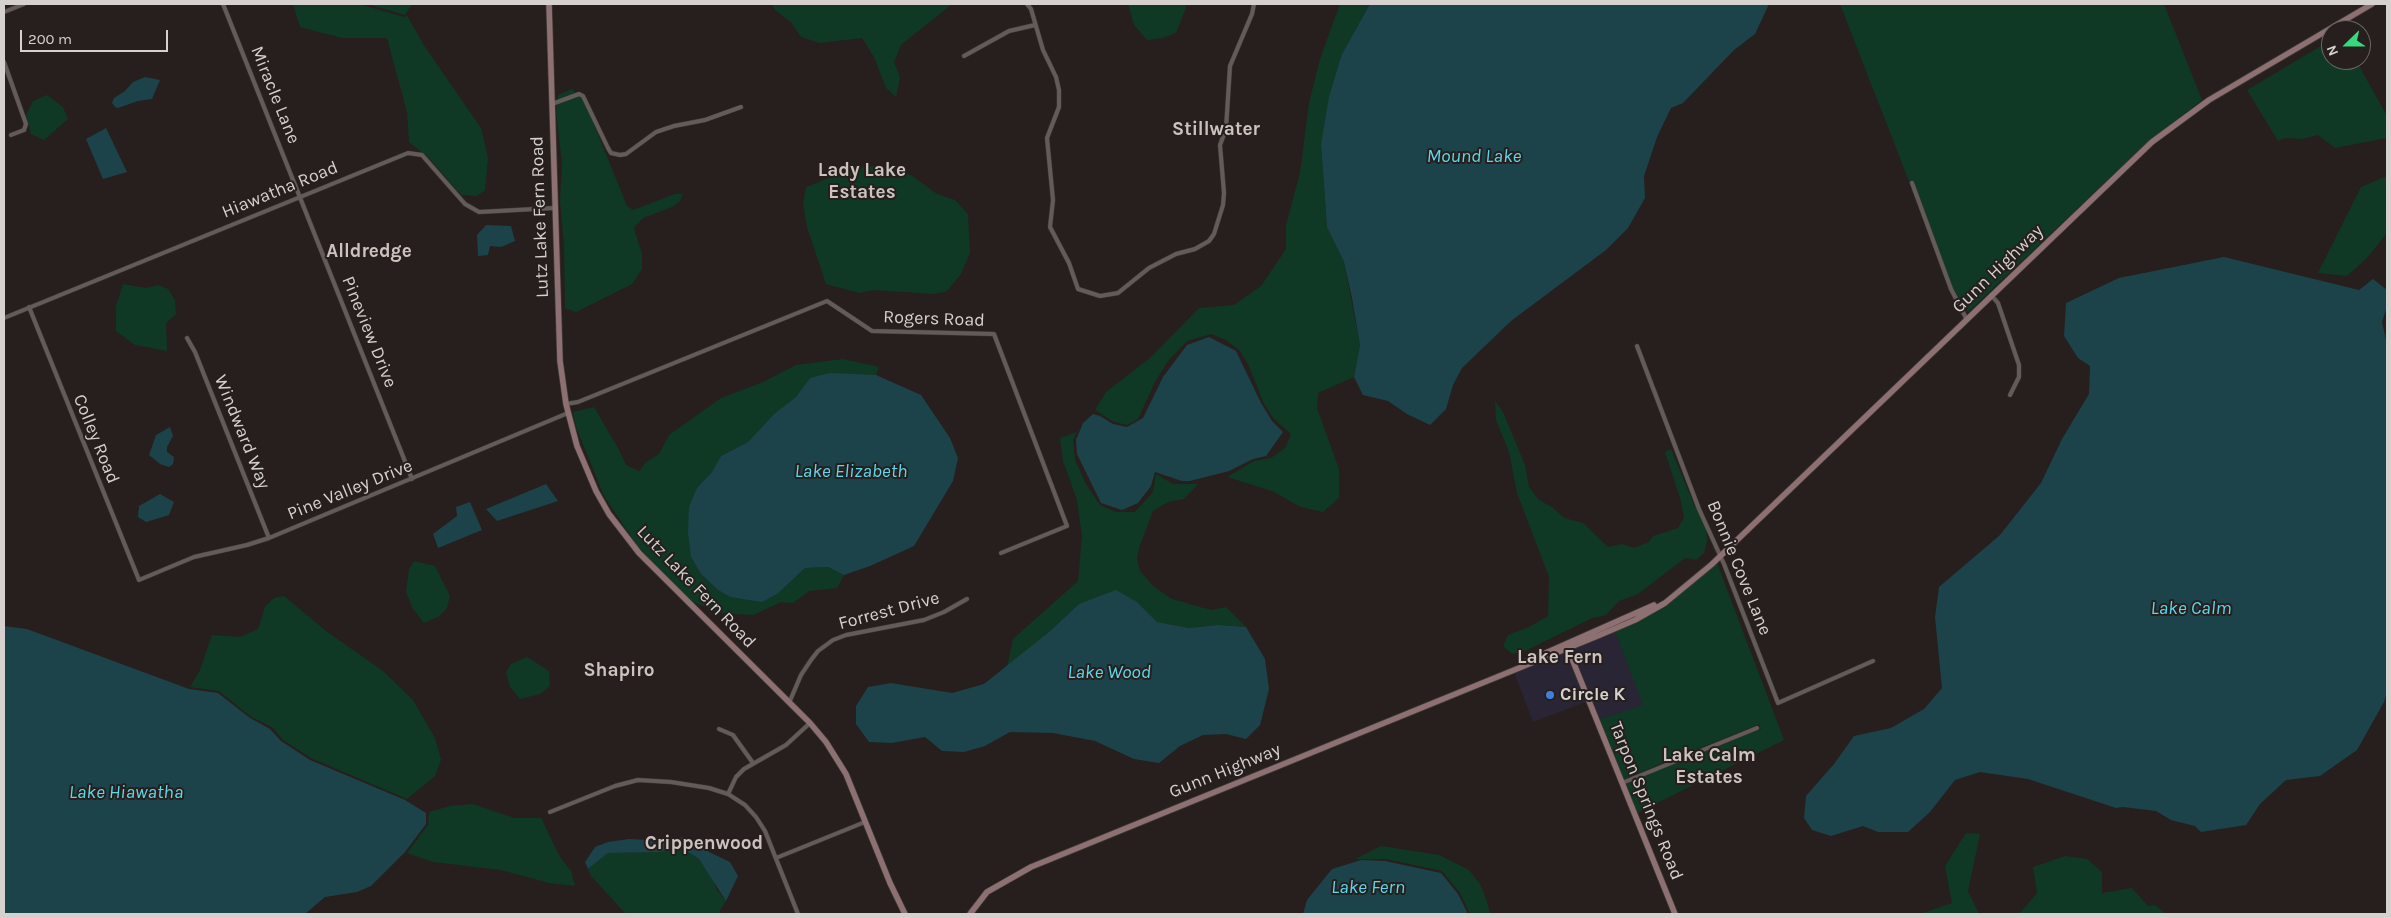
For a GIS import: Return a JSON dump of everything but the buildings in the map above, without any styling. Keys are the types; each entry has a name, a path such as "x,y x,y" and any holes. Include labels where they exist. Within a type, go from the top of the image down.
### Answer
{"main road":[{"name":"Lutz Lake Fern Road","path":"549,4 560,361 566,404 577,446 596,491 609,514 655,572 790,703 826,742 846,774 902,914"},
{"name":"Gunn Highway","path":"970,914 987,892 1025,870 1504,673 1624,620 1674,595 1721,556 2146,147 2209,100 2372,4"},
{"name":"Tarpon Springs Road","path":"1567,646 1675,914"}],"street":[{"path":"4,12 24,4"},
{"name":"Miracle Lane","path":"224,4 300,196"},
{"path":"1027,4 1031,9 1043,50 1056,78 1058,90 1059,107 1047,138 1053,200 1050,227 1069,263 1078,289 1100,296 1118,293 1149,268 1176,254 1195,249 1209,241 1214,234 1223,205 1224,193 1220,145 1226,129 1230,66 1252,14 1254,4"},
{"path":"964,56 1009,31 1035,25"},
{"path":"4,62 26,124 24,130 12,135"},
{"path":"552,104 579,94 583,96 608,148 611,152 620,155 626,154 656,132 674,126 705,120 741,107"},
{"name":"Hiawatha Road","path":"4,318 408,153 422,155 465,204 478,212 554,208"},
{"path":"1912,183 1951,289 1967,320"},
{"name":"Pineview Drive","path":"300,196 412,479"},
{"path":"1991,296 1998,303 2019,365 2019,377 2010,395"},
{"name":"Rogers Road","path":"566,404 578,402 827,301 872,331 994,334 1067,526 1001,553"},
{"name":"Colley Road","path":"29,308 139,580"},
{"name":"Windward Way","path":"188,338 269,538"},
{"name":"Bonnie Cove Lane","path":"1637,346 1699,509 1721,556 1778,704 1873,661"},
{"name":"Pine Valley Drive","path":"139,580 194,557 269,538 568,413"},
{"name":"Forrest Drive","path":"790,703 801,675 811,660 818,651 833,640 846,635 924,620 944,612 967,599"},
{"path":"728,794 736,777 752,762 786,745 810,723"},
{"path":"1622,783 1757,728"},
{"path":"719,729 733,735 752,762"},
{"path":"550,812 615,786 638,780 671,782 709,788 728,794 745,804 765,831 798,914"},
{"path":"776,858 865,822"}],"shaded area":[{"path":"1615,631 1644,705 1600,719 1572,649"},
{"path":"1566,652 1589,707 1586,702 1533,722 1514,672"}],"green space":[{"path":"293,4 359,4 404,17 407,16 425,47 481,128 488,158 485,190 477,196 461,195 429,158 409,142 407,112 387,38 342,38 300,27"},
{"path":"367,4 412,4 405,15"},
{"path":"772,4 952,4 901,45 894,62 900,77 896,97 886,88 874,57 862,38 820,43 801,37 791,22 775,10"},
{"path":"1128,4 1186,4 1186,8 1176,33 1163,38 1147,40 1134,25"},
{"path":"1340,4 1370,4 1342,54 1321,144 1327,227 1344,262 1360,345 1354,377 1318,393 1317,408 1339,469 1339,498 1323,512 1301,507 1272,491 1227,477 1254,461 1271,458 1285,448 1291,434 1274,419 1263,402 1249,366 1240,351 1226,340 1211,334 1187,341 1168,361 1155,382 1138,419 1127,425 1114,422 1095,410 1106,392 1150,358 1199,308 1234,305 1261,286 1286,249 1286,225 1300,173 1309,103 1320,59"},
{"path":"1840,4 2164,4 2202,100 2141,148 1968,312 1947,279"},
{"path":"2321,46 2321,70 2362,70 2387,116 2387,138 2335,148 2318,135 2302,139 2285,138 2278,141 2247,90"},
{"path":"572,89 585,102 627,206 633,210 675,194 683,194 680,201 672,207 643,218 634,228 642,254 642,269 632,284 576,312 565,308 564,245 560,201 562,164 556,112 558,95"},
{"path":"47,95 63,107 68,119 44,140 31,134 26,115 33,101"},
{"path":"872,166 889,168 911,175 937,194 955,200 968,214 970,253 961,274 947,291 935,294 874,290 859,293 826,284 807,227 803,203 806,187 852,169"},
{"path":"2387,176 2387,233 2367,258 2347,276 2318,273 2361,187"},
{"path":"123,284 146,288 158,285 168,289 175,300 176,314 166,323 167,351 135,345 116,331 116,306"},
{"path":"843,359 879,367 876,375 810,378 796,397 773,415 748,442 721,456 712,472 697,488 691,557 701,574 718,590 730,597 744,599 793,579 805,568 828,567 844,575 837,588 809,591 793,603 781,602 753,615 719,613 691,601 637,545 604,496 576,427 573,412 594,407 626,465 639,471 646,462 659,454 669,435 721,398 763,382 796,365"},
{"path":"1495,401 1503,412 1525,465 1529,487 1539,500 1552,507 1564,518 1583,523 1608,547 1622,544 1634,548 1649,542 1653,536 1678,528 1684,518 1681,501 1665,452 1671,449 1694,505 1706,524 1707,542 1704,553 1696,560 1685,558 1638,594 1619,601 1606,615 1592,618 1527,650 1512,654 1503,646 1508,635 1529,627 1548,616 1549,577 1517,493 1509,452 1496,420"},
{"path":"1077,432 1073,440 1075,460 1086,484 1100,505 1116,512 1135,512 1153,492 1156,474 1173,484 1198,484 1184,499 1168,502 1153,511 1139,548 1137,559 1140,571 1154,587 1172,599 1211,610 1226,607 1246,627 1218,625 1189,628 1157,622 1137,602 1079,604 1007,667 1013,639 1078,581 1082,536 1077,500 1063,461 1060,438"},
{"path":"414,561 435,566 450,596 447,608 438,617 424,623 413,609 406,592 409,569"},
{"path":"1717,563 1784,740 1637,813 1626,784 1761,729 1759,724 1624,779 1600,719 1643,705 1615,631 1678,595"},
{"path":"284,596 326,631 383,671 413,700 435,738 441,760 435,776 407,799 311,758 283,740 272,727 251,717 219,691 190,687 200,670 212,635 240,637 258,629 265,607 274,598"},
{"path":"527,657 549,671 550,686 540,694 520,699 510,687 506,672 511,664"},
{"path":"473,804 514,818 541,818 560,857 571,871 575,886 549,883 501,870 433,862 407,853 428,825 429,812 450,806"},
{"path":"1966,833 1980,834 1968,891 1979,914 1920,914 1952,903 1945,866"},
{"path":"1381,846 1439,855 1469,870 1480,884 1490,914 1470,914 1460,893 1442,871 1386,859 1355,859"},
{"path":"680,847 699,859 712,878 717,890 726,901 720,910 721,914 626,914 591,876 588,869 608,853 661,852"},
{"path":"2065,856 2087,859 2102,872 2102,893 2132,888 2148,906 2155,905 2166,914 2015,914 2021,912 2037,893 2033,867"}],"water":[{"name":"Mound Lake","path":"1370,4 1769,4 1755,34 1734,50 1683,103 1671,108 1657,137 1644,176 1645,198 1628,228 1606,250 1511,321 1462,368 1453,385 1446,409 1430,425 1407,414 1388,401 1363,395 1354,377 1360,345 1352,298 1344,262 1327,227 1321,144 1329,97 1342,54"},
{"path":"145,77 160,80 152,99 138,101 118,108 115,107 112,103 114,98 125,91 133,82"},
{"path":"106,128 127,172 103,179 86,139"},
{"path":"486,225 511,226 515,241 501,247 490,246 488,255 478,256 477,235"},
{"name":"Lake Calm","path":"2224,257 2359,290 2373,279 2387,290 2387,306 2382,322 2387,345 2387,692 2384,702 2357,750 2320,776 2286,780 2260,804 2246,825 2201,832 2195,826 2171,820 2156,811 2123,807 2116,808 2028,779 1980,772 1955,780 1930,812 1908,832 1878,832 1863,826 1831,836 1812,830 1804,818 1806,796 1834,764 1854,736 1891,728 1924,709 1942,688 1935,617 1939,587 2000,535 2041,483 2062,439 2089,394 2090,366 2078,358 2064,336 2066,303 2119,278"},
{"path":"1209,337 1236,351 1261,403 1272,421 1283,432 1266,456 1253,459 1229,471 1190,481 1182,481 1155,472 1151,486 1138,503 1122,510 1101,503 1077,454 1076,440 1083,423 1093,414 1113,424 1127,427 1143,418 1163,377 1187,345"},
{"name":"Lake Elizabeth","path":"830,373 876,375 921,395 950,438 958,458 953,481 914,546 870,566 844,575 828,567 805,568 777,594 762,602 730,597 718,590 701,574 691,557 688,532 689,507 697,488 712,472 721,456 748,442 774,414 796,397 810,378"},
{"path":"170,427 173,436 167,447 167,452 174,457 173,464 169,467 160,464 149,455 156,435"},
{"path":"546,484 558,501 497,521 486,509"},
{"path":"160,494 174,502 169,515 146,522 138,517 139,506"},
{"path":"470,502 482,530 438,548 433,534 457,516 456,507"},
{"name":"Lake Wood","path":"1116,590 1137,602 1157,622 1189,628 1218,625 1246,627 1265,659 1269,689 1260,725 1246,739 1226,734 1203,735 1180,746 1159,763 1134,759 1095,741 1053,733 1010,732 985,746 964,752 942,751 925,737 892,743 869,742 856,724 856,706 868,687 891,683 952,693 984,684 1049,632 1079,604"},
{"name":"Lake Hiawatha","path":"4,626 27,629 189,689 218,693 250,718 270,729 281,741 310,760 405,800 426,813 426,824 405,852 371,886 357,892 325,897 305,914 4,914"},
{"path":"684,837 696,841 709,852 730,862 738,876 726,901 699,859 680,847 661,852 608,853 588,869 585,862 595,847 608,842 629,839 670,841"},
{"name":"Lake Fern","path":"1361,860 1385,861 1441,873 1458,894 1468,914 1303,914 1307,900 1332,869"}],"place":[{"name":"Circle K","path":"1550,695"}],"district":[{"name":"Stillwater","path":"1216,130"},
{"name":"Lady Lake Estates","path":"862,182"},
{"name":"Alldredge","path":"369,252"},
{"name":"Lake Fern","path":"1560,658"},
{"name":"Shapiro","path":"619,671"},
{"name":"Lake Calm Estates","path":"1709,767"},
{"name":"Crippenwood","path":"704,844"}]}
